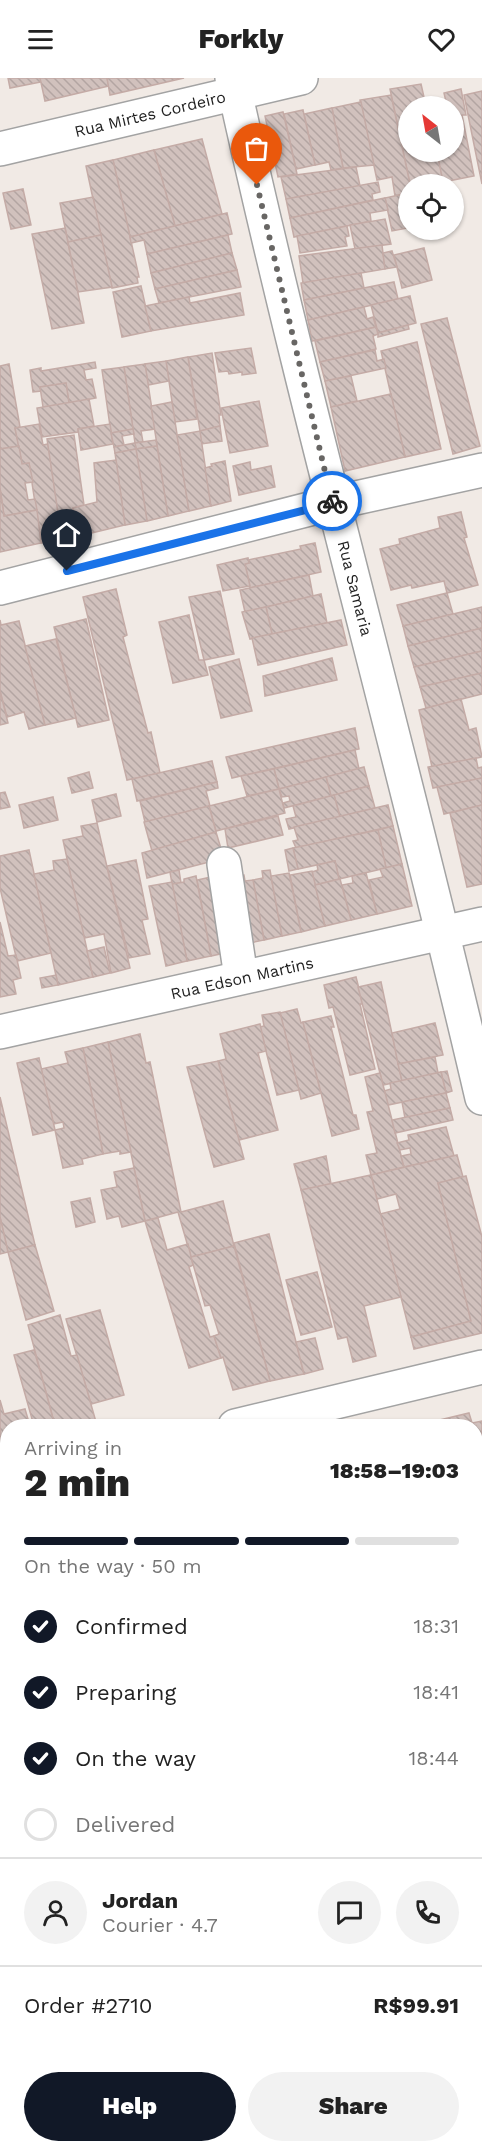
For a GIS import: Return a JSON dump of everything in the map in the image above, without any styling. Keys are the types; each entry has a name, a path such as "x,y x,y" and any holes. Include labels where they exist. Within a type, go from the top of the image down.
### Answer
{"street":[{"name":"Rua Mirtes Cordeiro","path":"0,150 234,86 301,78"},
{"name":"Rua Samaria","path":"234,86 333,503 444,933 482,1098"},
{"path":"0,588 333,503 482,470"},
{"path":"224,864 242,977"},
{"name":"Rua Edson Martins","path":"0,1032 482,924"},
{"path":"264,1419 482,1367"}],"building":[{"path":"8,78 40,78 41,82 10,88"},
{"path":"40,78 107,78 109,86 45,101"},
{"path":"107,78 184,78 110,95"},
{"path":"421,84 424,96 398,96 398,127 390,89"},
{"path":"461,89 462,96 445,96 444,93"},
{"path":"482,91 482,184 464,95"},
{"path":"391,95 398,128 398,162 405,162 408,174 398,174 398,195 395,196 392,177 377,180 360,100"},
{"path":"361,102 374,165 343,168 332,108"},
{"path":"332,108 343,168 331,170 329,162 315,165 304,114"},
{"path":"303,110 315,165 296,169 284,114"},
{"path":"283,112 297,174 278,177 265,116"},
{"path":"464,125 474,176 464,178 464,174 441,174 439,162 464,162"},
{"path":"202,139 222,214 175,226 154,150"},
{"path":"154,150 175,226 130,237 113,160"},
{"path":"113,160 139,277 137,277 138,283 112,288 86,166"},
{"path":"405,162 439,162 442,174 408,174"},
{"path":"356,167 360,186 286,199 281,177"},
{"path":"378,182 380,192 372,194 373,200 290,218 286,199"},
{"path":"23,189 31,225 11,229 3,193"},
{"path":"398,195 398,230 392,231 385,198"},
{"path":"93,197 101,235 68,242 60,203"},
{"path":"385,198 388,210 370,213 371,221 294,237 290,218"},
{"path":"227,213 232,234 147,254 144,240 131,243 130,237"},
{"path":"385,219 391,244 355,249 350,225"},
{"path":"347,226 349,236 345,237 347,246 300,253 297,236"},
{"path":"65,228 84,323 52,329 32,234"},
{"path":"101,235 112,287 78,292 68,242"},
{"path":"228,235 232,253 151,273 147,254"},
{"path":"382,245 385,269 303,283 299,256"},
{"path":"424,248 432,280 402,288 394,255"},
{"path":"392,251 397,267 385,269 383,253"},
{"path":"232,253 237,270 155,289 151,273"},
{"path":"237,270 241,287 159,303 155,289"},
{"path":"361,273 364,288 304,300 301,283"},
{"path":"394,282 398,299 308,320 304,300"},
{"path":"141,286 151,331 122,337 113,292"},
{"path":"240,293 244,315 151,331 145,306 189,297 190,303"},
{"path":"410,296 416,323 378,333 371,305"},
{"path":"364,307 367,319 373,317 376,327 312,341 308,320"},
{"path":"447,318 480,446 453,454 421,324"},
{"path":"408,325 409,329 378,337 378,333"},
{"path":"376,327 378,334 373,336 376,349 320,362 315,341"},
{"path":"417,342 441,449 405,457 381,351"},
{"path":"251,348 256,373 242,375 242,372 229,374 228,371 219,372 215,353"},
{"path":"375,350 377,361 384,359 386,368 325,381 320,362"},
{"path":"212,353 221,415 219,415 220,426 200,431 188,357"},
{"path":"188,357 197,419 175,422 166,361"},
{"path":"166,361 169,381 148,385 145,364"},
{"path":"95,362 96,368 84,370 86,380 92,379 96,398 69,403 66,383 40,387 41,391 33,392 30,370 41,368 41,371"},
{"path":"9,364 20,427 15,428 19,446 0,449 0,366"},
{"path":"145,364 155,429 141,431 143,442 135,443 124,367"},
{"path":"124,367 133,429 111,433 102,370"},
{"path":"351,376 357,401 331,407 325,381"},
{"path":"66,383 69,403 43,407 40,387"},
{"path":"391,394 405,457 345,471 331,407"},
{"path":"89,399 94,426 78,429 78,432 42,437 37,408"},
{"path":"259,401 268,446 230,453 221,408"},
{"path":"172,402 189,511 168,516 151,406"},
{"path":"39,424 43,445 48,444 62,539 41,543 29,463 22,464 15,428"},
{"path":"110,424 113,444 81,450 78,429"},
{"path":"220,426 222,441 201,444 200,431"},
{"path":"133,429 134,434 122,436 124,445 114,447 111,433"},
{"path":"200,431 211,506 189,511 177,435"},
{"path":"74,435 84,505 73,508 79,536 62,539 47,439"},
{"path":"156,440 157,446 136,449 135,443"},
{"path":"135,443 136,449 115,453 114,447"},
{"path":"19,446 22,464 29,463 33,482 25,483 28,500 35,499 37,510 4,516 0,488 0,449"},
{"path":"157,446 168,516 147,521 136,449"},
{"path":"136,449 147,521 125,525 115,453"},
{"path":"116,460 125,525 79,536 73,508 97,502 94,463"},
{"path":"225,461 231,501 211,506 205,468"},
{"path":"250,462 251,470 271,466 275,487 239,495 233,466"},
{"path":"0,488 4,516 37,510 41,543 0,552"},
{"path":"461,512 467,537 464,538 478,585 447,593 444,581 391,590 380,549 400,544 399,539 440,528 438,517"},
{"path":"315,543 321,572 250,588 245,564 249,563 248,560 301,549 300,546"},
{"path":"248,558 249,563 245,564 250,586 223,591 217,565"},
{"path":"309,575 313,596 245,612 240,590"},
{"path":"116,589 127,635 123,637 148,733 151,732 160,773 127,780 83,597"},
{"path":"220,591 234,654 204,660 189,597"},
{"path":"447,593 453,614 403,626 397,605"},
{"path":"321,594 327,623 272,634 266,607"},
{"path":"266,607 272,634 250,639 242,612"},
{"path":"482,607 482,628 408,646 403,626"},
{"path":"189,615 199,660 204,660 208,675 173,683 159,622"},
{"path":"86,619 109,720 78,727 54,627"},
{"path":"0,620 1,625 19,621 45,725 29,729 24,712 7,717 0,691"},
{"path":"341,620 347,645 258,665 252,638"},
{"path":"482,628 482,651 414,667 408,646"},
{"path":"56,639 76,718 45,725 25,646"},
{"path":"482,651 482,673 420,687 414,667"},
{"path":"332,658 337,680 265,696 263,676"},
{"path":"239,659 252,711 221,718 209,667"},
{"path":"482,673 482,694 426,708 420,687"},
{"path":"0,691 8,723 0,725"},
{"path":"461,699 469,730 476,728 482,757 432,767 419,710"},
{"path":"355,728 359,749 232,778 226,757"},
{"path":"355,750 359,769 279,789 274,769"},
{"path":"476,758 478,768 482,767 482,778 433,788 428,767"},
{"path":"212,761 217,782 137,801 132,779"},
{"path":"364,767 369,786 331,796 326,777"},
{"path":"274,769 279,789 247,796 241,776"},
{"path":"89,772 93,788 72,793 68,778"},
{"path":"326,777 331,796 284,808 283,803 290,801 289,796 282,797 279,789"},
{"path":"482,778 482,805 444,814 437,787"},
{"path":"217,782 218,788 206,791 210,806 145,822 140,801"},
{"path":"369,786 375,808 340,817 334,795"},
{"path":"279,789 285,813 216,831 209,806"},
{"path":"5,792 10,807 0,809 0,793"},
{"path":"116,794 121,816 97,822 92,800"},
{"path":"334,795 340,817 289,829 286,819 296,817 293,806"},
{"path":"53,797 58,820 24,828 19,805"},
{"path":"388,805 393,826 296,848 293,841 298,840 294,827"},
{"path":"482,805 482,884 467,887 450,813"},
{"path":"209,806 216,832 152,851 144,822"},
{"path":"278,816 283,835 228,848 225,829"},
{"path":"97,823 130,968 111,973 104,934 84,938 63,840 83,836 81,826"},
{"path":"393,826 402,864 386,868 378,830"},
{"path":"378,830 386,868 339,879 335,861 298,869 293,848"},
{"path":"216,832 222,852 211,855 213,861 147,878 142,853"},
{"path":"293,848 298,869 289,871 285,850"},
{"path":"29,850 51,953 17,961 0,888 0,856"},
{"path":"67,859 93,977 58,985 34,874 54,870 53,861"},
{"path":"136,860 148,919 142,920 150,954 129,958 107,866"},
{"path":"335,861 339,879 315,885 312,872 318,870 317,865"},
{"path":"402,864 412,906 377,914 369,880 383,877 380,869"},
{"path":"179,870 181,883 172,884 170,872"},
{"path":"270,870 282,936 264,940 253,880 263,878 262,871"},
{"path":"312,871 325,926 301,932 290,875"},
{"path":"289,873 301,932 282,936 271,876"},
{"path":"366,873 377,914 351,920 342,885 353,883 352,876"},
{"path":"220,875 234,951 211,956 197,880"},
{"path":"244,875 245,881 253,880 264,940 245,944 232,877"},
{"path":"196,876 211,956 187,961 172,884 184,882 184,879"},
{"path":"340,879 351,920 325,926 315,885"},
{"path":"172,882 187,961 166,966 149,886"},
{"path":"0,922 8,956 16,955 21,978 13,980 16,994 0,997"},
{"path":"104,947 110,973 93,977 87,951"},
{"path":"56,975 58,985 42,988 40,978"},
{"path":"356,977 375,1069 350,1075 333,1007 329,1008 324,985"},
{"path":"381,982 402,1081 383,1085 358,987"},
{"path":"297,1009 301,1023 303,1022 321,1093 301,1099 280,1013"},
{"path":"280,1012 299,1090 277,1095 260,1027 264,1026 262,1015"},
{"path":"331,1016 334,1027 331,1027 353,1115 356,1115 359,1129 332,1136 303,1022"},
{"path":"435,1023 443,1055 398,1064 392,1033"},
{"path":"260,1024 266,1051 258,1053 278,1130 239,1140 218,1061 226,1059 220,1034"},
{"path":"140,1034 146,1063 150,1062 181,1212 223,1201 234,1246 191,1257 178,1212 145,1221 108,1042"},
{"path":"108,1042 131,1152 120,1154 120,1151 103,1154 83,1048"},
{"path":"83,1048 103,1154 82,1159 83,1164 63,1168 55,1130 64,1128 63,1122 53,1124 41,1069 68,1063 65,1052"},
{"path":"435,1057 438,1073 402,1081 398,1064"},
{"path":"39,1058 55,1130 33,1135 17,1063"},
{"path":"218,1061 244,1159 214,1167 187,1067"},
{"path":"447,1071 452,1091 446,1093 441,1072"},
{"path":"441,1072 446,1093 388,1105 384,1091 391,1089 390,1083"},
{"path":"380,1073 404,1167 371,1175 366,1155 377,1153 367,1112 373,1111 365,1077"},
{"path":"446,1093 450,1108 405,1118 402,1102"},
{"path":"0,1097 35,1245 8,1252 0,1217"},
{"path":"450,1108 453,1120 395,1133 392,1120"},
{"path":"446,1127 454,1156 404,1167 401,1156 411,1154 410,1148 400,1150 397,1143 409,1140 408,1135"},
{"path":"457,1155 463,1177 438,1183 471,1321 411,1337 380,1214 400,1209 396,1194 377,1199 371,1175"},
{"path":"326,1156 331,1184 301,1190 294,1164"},
{"path":"134,1168 145,1221 122,1227 119,1216 107,1219 101,1190 117,1187 114,1172"},
{"path":"371,1175 401,1297 364,1306 376,1356 353,1362 347,1337 338,1339 301,1190"},
{"path":"466,1176 482,1237 482,1333 414,1349 411,1337 471,1321 438,1183"},
{"path":"90,1198 95,1222 76,1227 71,1202"},
{"path":"0,1217 8,1252 0,1254"},
{"path":"158,1218 167,1250 188,1244 193,1265 189,1267 210,1337 214,1336 221,1358 189,1368 145,1221"},
{"path":"269,1234 304,1374 270,1381 234,1243"},
{"path":"35,1245 54,1311 26,1320 8,1252"},
{"path":"234,1246 270,1381 233,1390 214,1336 219,1334 210,1305 205,1306 191,1257"},
{"path":"317,1272 332,1327 301,1335 286,1280"},
{"path":"100,1310 124,1395 91,1404 66,1319"},
{"path":"60,1315 71,1356 77,1355 95,1419 53,1419 28,1325"},
{"path":"315,1338 323,1369 304,1374 296,1342"},
{"path":"34,1350 53,1419 32,1419 14,1355"},
{"path":"0,1400 4,1414 25,1409 28,1419 0,1419"},
{"path":"469,1413 471,1419 444,1419"}],"way so far":[{"path":"257,185 332,501"}],"route":[{"path":"67,571 333,503 332,501"}]}
